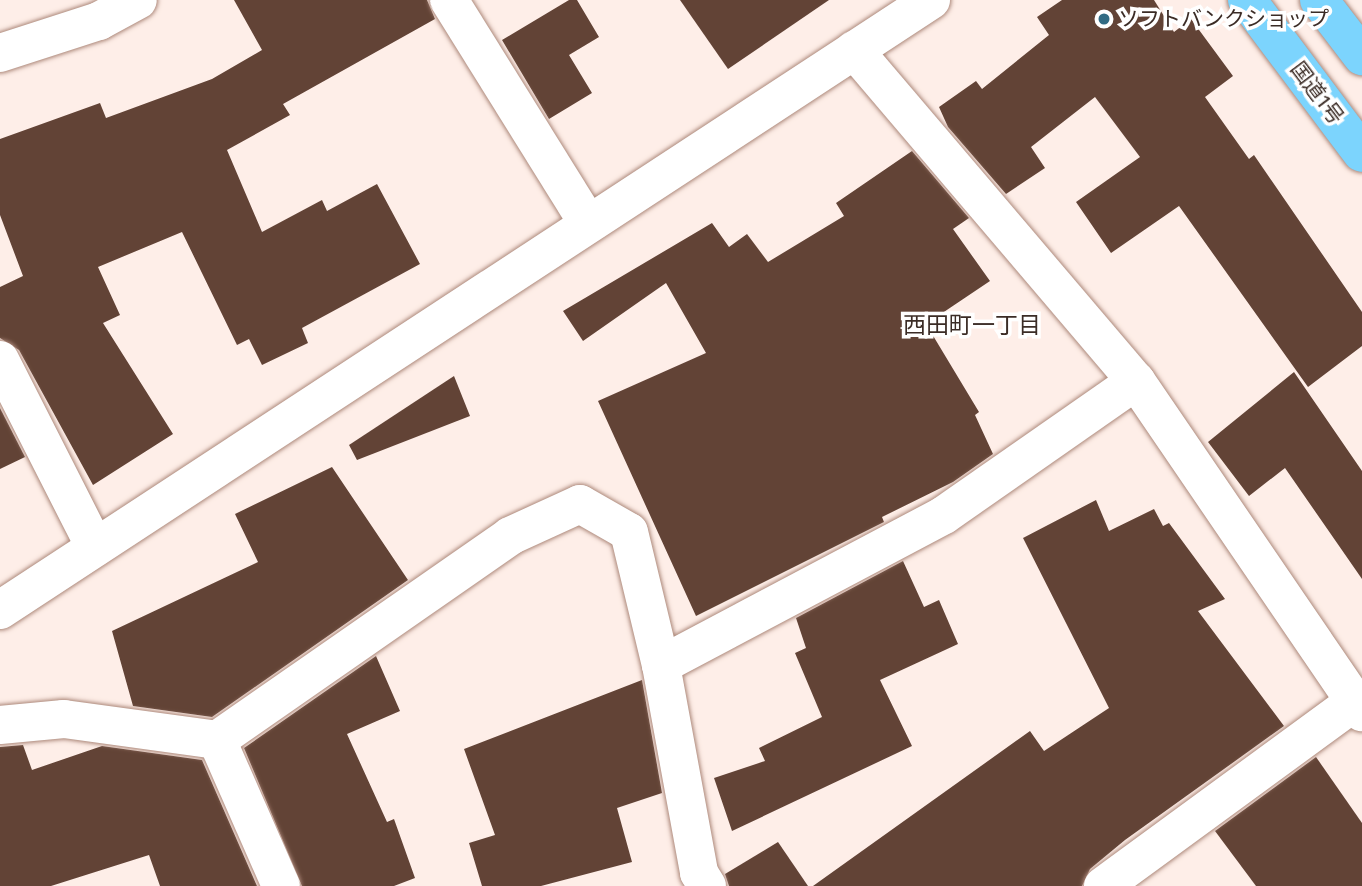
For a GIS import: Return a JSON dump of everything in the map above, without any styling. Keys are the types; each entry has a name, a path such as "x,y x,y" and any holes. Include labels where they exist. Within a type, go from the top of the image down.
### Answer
{"highway":[{"name":"国道1号","path":"1247,0 1362,153"},
{"path":"1319,0 1362,55"}],"street":[{"path":"0,53 99,21 138,0"},
{"path":"449,0 588,223"},
{"path":"0,610 931,0"},
{"path":"854,50 1136,381 1358,707 1103,886"},
{"path":"0,360 95,547"},
{"path":"661,665 944,515 1136,381"},
{"path":"0,724 64,719 217,740 510,536 580,504 629,532 661,665 699,873 707,886"},
{"path":"217,740 281,886"}],"building":[{"path":"234,0 427,0 435,19 283,104 290,115 227,150 262,232 322,200 327,211 377,184 420,264 302,328 308,343 262,365 249,339 237,345 182,232 98,267 120,315 103,323 173,434 93,485 19,350 0,338 0,287 23,276 0,215 0,139 100,103 106,118 212,79 262,50"},
{"path":"569,0 577,0 599,37 569,55 592,93 549,119 502,40"},
{"path":"680,0 829,0 728,69"},
{"path":"1062,0 1154,0 1174,32 1191,19 1233,76 1205,97 1249,159 1254,155 1362,312 1362,346 1308,387 1179,206 1111,253 1076,202 1140,157 1095,97 1031,147 1045,168 1006,194 948,127 939,107 976,81 982,89 1049,35 1037,17"},
{"path":"912,151 969,218 953,229 990,281 926,324 979,412 975,415 993,454 953,482 882,517 884,522 696,616 598,401 706,353 666,283 583,341 563,311 712,223 729,247 747,234 768,262 844,216 836,203"},
{"path":"1294,372 1362,471 1362,579 1285,468 1249,496 1208,442"},
{"path":"454,376 470,416 357,460 349,445"},
{"path":"0,408 25,457 0,469"},
{"path":"332,467 408,580 212,717 133,706 112,631 258,562 235,514"},
{"path":"1096,500 1109,531 1154,509 1163,526 1169,523 1225,599 1198,611 1284,726 1125,840 1090,869 1082,886 813,886 1030,731 1044,751 1109,708 1023,538"},
{"path":"903,561 924,607 939,600 958,644 880,680 912,746 732,831 714,778 765,761 759,748 822,717 795,653 806,648 796,618"},
{"path":"376,656 400,711 347,734 387,822 394,819 415,878 394,886 302,886 244,748"},
{"path":"642,680 662,793 617,808 632,862 541,886 482,886 469,843 495,835 464,749"},
{"path":"23,745 32,770 102,746 202,760 257,886 160,886 149,855 51,886 0,886 0,747"},
{"path":"1316,757 1362,823 1362,886 1256,886 1215,831"},
{"path":"778,842 808,886 729,886 725,874"}],"place":[{"name":"ソフトバンクショップ","path":"1104,19"}],"district":[{"name":"西田町一丁目","path":"972,325"}]}
